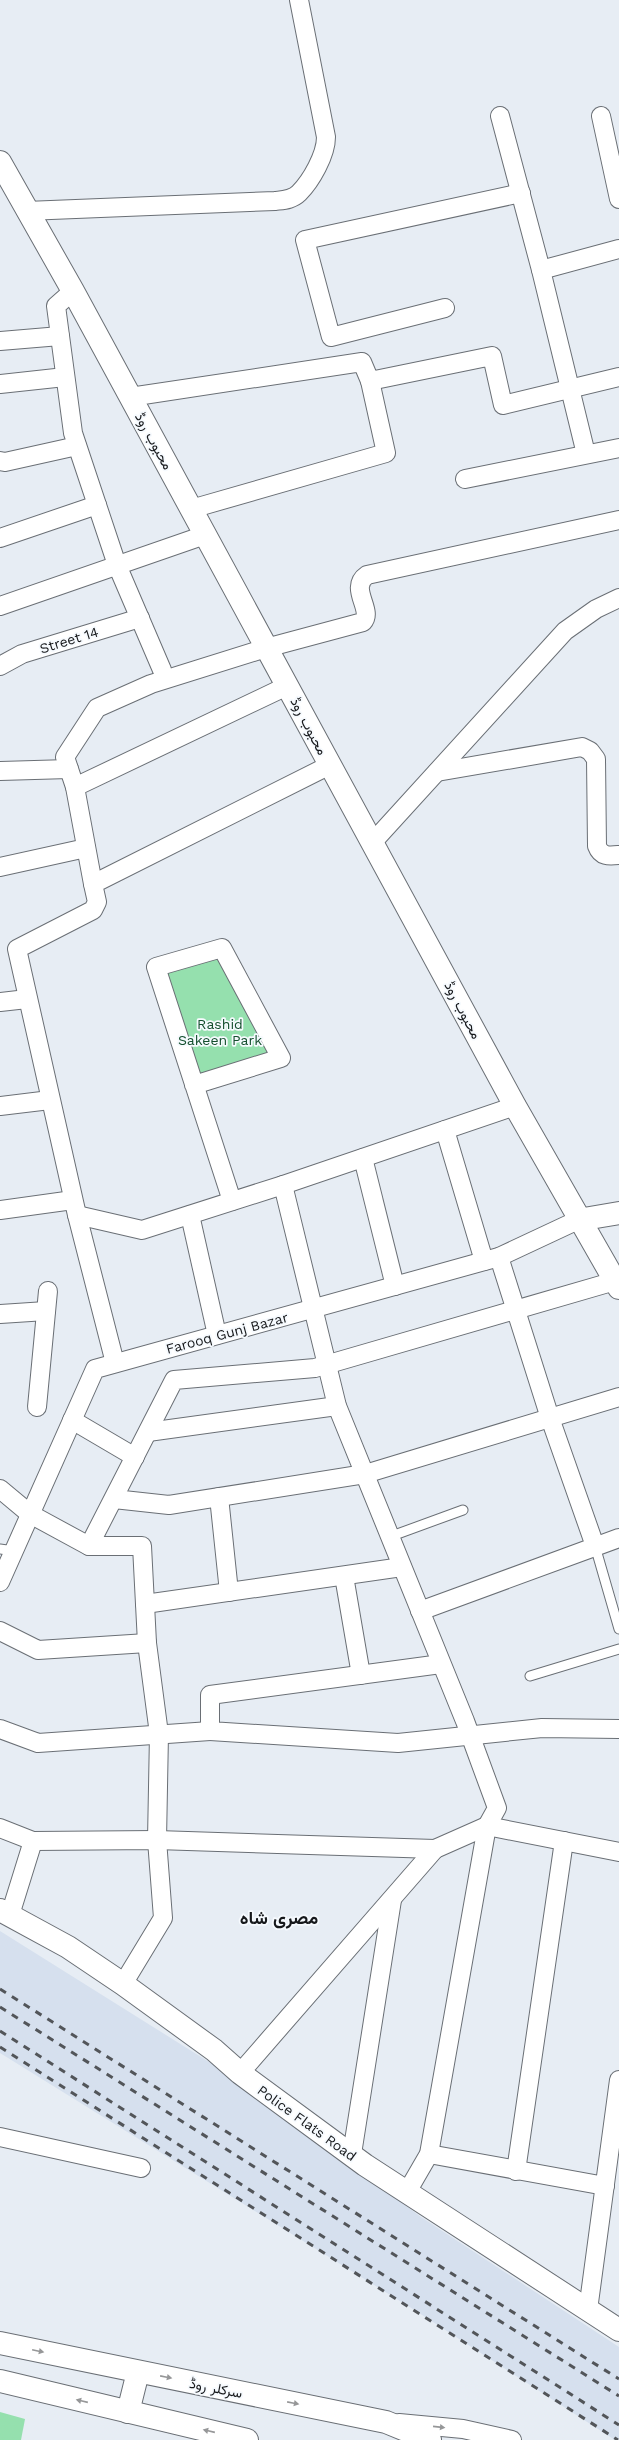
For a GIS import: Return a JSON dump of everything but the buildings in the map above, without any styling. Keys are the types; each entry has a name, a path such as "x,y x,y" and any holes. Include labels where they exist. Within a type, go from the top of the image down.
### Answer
{"main road":[{"name":"محبوب روڈ","path":"0,162 26,211 73,292 515,1106 578,1220 617,1284"},
{"path":"578,1220 619,1213"},
{"name":"Police Flats Road","path":"5,1913 68,1947 123,1984 214,2050 240,2074 352,2154 407,2192 619,2330"},
{"name":"سرکلر روڈ","path":"0,2343 386,2422 430,2440"},
{"path":"128,2412 138,2372"},
{"path":"0,2381 247,2440"}],"street":[{"path":"26,211 275,201 289,199 299,194 322,159 326,149 326,138 299,0"},
{"path":"500,116 542,270 586,454"},
{"path":"601,116 619,199"},
{"path":"445,308 331,338 305,240 521,193"},
{"path":"542,270 619,249"},
{"path":"73,292 56,306 72,433 117,565 162,670"},
{"path":"0,341 60,336"},
{"path":"370,381 492,356 503,405 619,377"},
{"path":"130,397 362,362 370,381 386,454 191,509"},
{"path":"0,384 65,377"},
{"path":"0,461 5,462 77,446"},
{"path":"465,479 619,448"},
{"path":"0,538 97,504"},
{"path":"115,1363 75,1208 17,949 93,910 97,902 75,787 65,757 97,708 151,684 266,648 363,622 365,616 359,585 361,579 367,575 619,520"},
{"path":"0,606 205,535"},
{"path":"372,843 564,631 596,609 619,598"},
{"name":"Street 14","path":"0,666 22,654 140,618"},
{"path":"75,787 287,686"},
{"path":"437,772 582,747 590,751 596,759 597,846 599,852 605,856 619,856"},
{"path":"93,884 330,765"},
{"path":"0,771 69,769"},
{"path":"0,867 86,848"},
{"path":"194,1085 281,1058 222,948 156,967 194,1085 232,1202"},
{"path":"0,1002 27,999"},
{"path":"0,1106 50,1100"},
{"path":"0,1210 75,1208 142,1230 283,1186 515,1106"},
{"path":"445,1130 491,1259 515,1310 550,1418 595,1546"},
{"path":"363,1158 395,1286"},
{"path":"283,1186 337,1406 470,1736 497,1808 487,1826 429,2154 407,2192"},
{"path":"190,1215 217,1335"},
{"name":"Farooq Gunj Bazar","path":"0,1582 7,1550 30,1514 95,1369 313,1310 491,1259 578,1220"},
{"path":"89,1546 174,1380 315,1368 515,1310 617,1284"},
{"path":"37,1407 48,1291"},
{"path":"0,1314 46,1311"},
{"path":"114,1499 169,1505 365,1474 619,1397"},
{"path":"148,1432 337,1406"},
{"path":"72,1420 135,1457"},
{"path":"0,1489 30,1514 89,1546 142,1546 147,1643 159,1734 157,1840 163,1918 123,1984"},
{"path":"219,1497 229,1592"},
{"path":"420,1612 619,1538"},
{"path":"145,1604 402,1567"},
{"path":"344,1576 361,1675"},
{"path":"0,1631 38,1650 147,1643"},
{"path":"210,1731 210,1695 441,1664"},
{"path":"0,1728 38,1743 210,1731 398,1744 542,1728 619,1729"},
{"path":"240,2074 435,1850 487,1826 619,1852"},
{"path":"0,1828 33,1841 157,1840 435,1850"},
{"path":"5,1913 33,1841"},
{"path":"516,2171 564,1841"},
{"path":"352,2154 392,1900"},
{"path":"588,2310 619,2080"},
{"path":"0,2137 141,2168"},
{"path":"429,2154 605,2186"},
{"path":"386,2422 463,2429 512,2440"}],"lane":[{"path":"389,1537 463,1510"},
{"path":"595,1546 619,1629"},
{"path":"530,1676 619,1649"}],"shaded area":[{"path":"0,1931 233,2077 421,2217 619,2347 619,2440 615,2440 416,2311 0,2053"}],"green space":[{"name":"Rashid Sakeen Park","path":"222,948 281,1058 194,1085 156,967"},
{"path":"0,2412 25,2419 21,2440 0,2440"}],"railway":[{"path":"0,1989 619,2379"},
{"path":"0,2007 619,2396"},
{"path":"0,2031 619,2425"},
{"path":"0,2047 618,2440"}],"district":[{"name":"مصری شاہ","path":"279,1918"}]}
